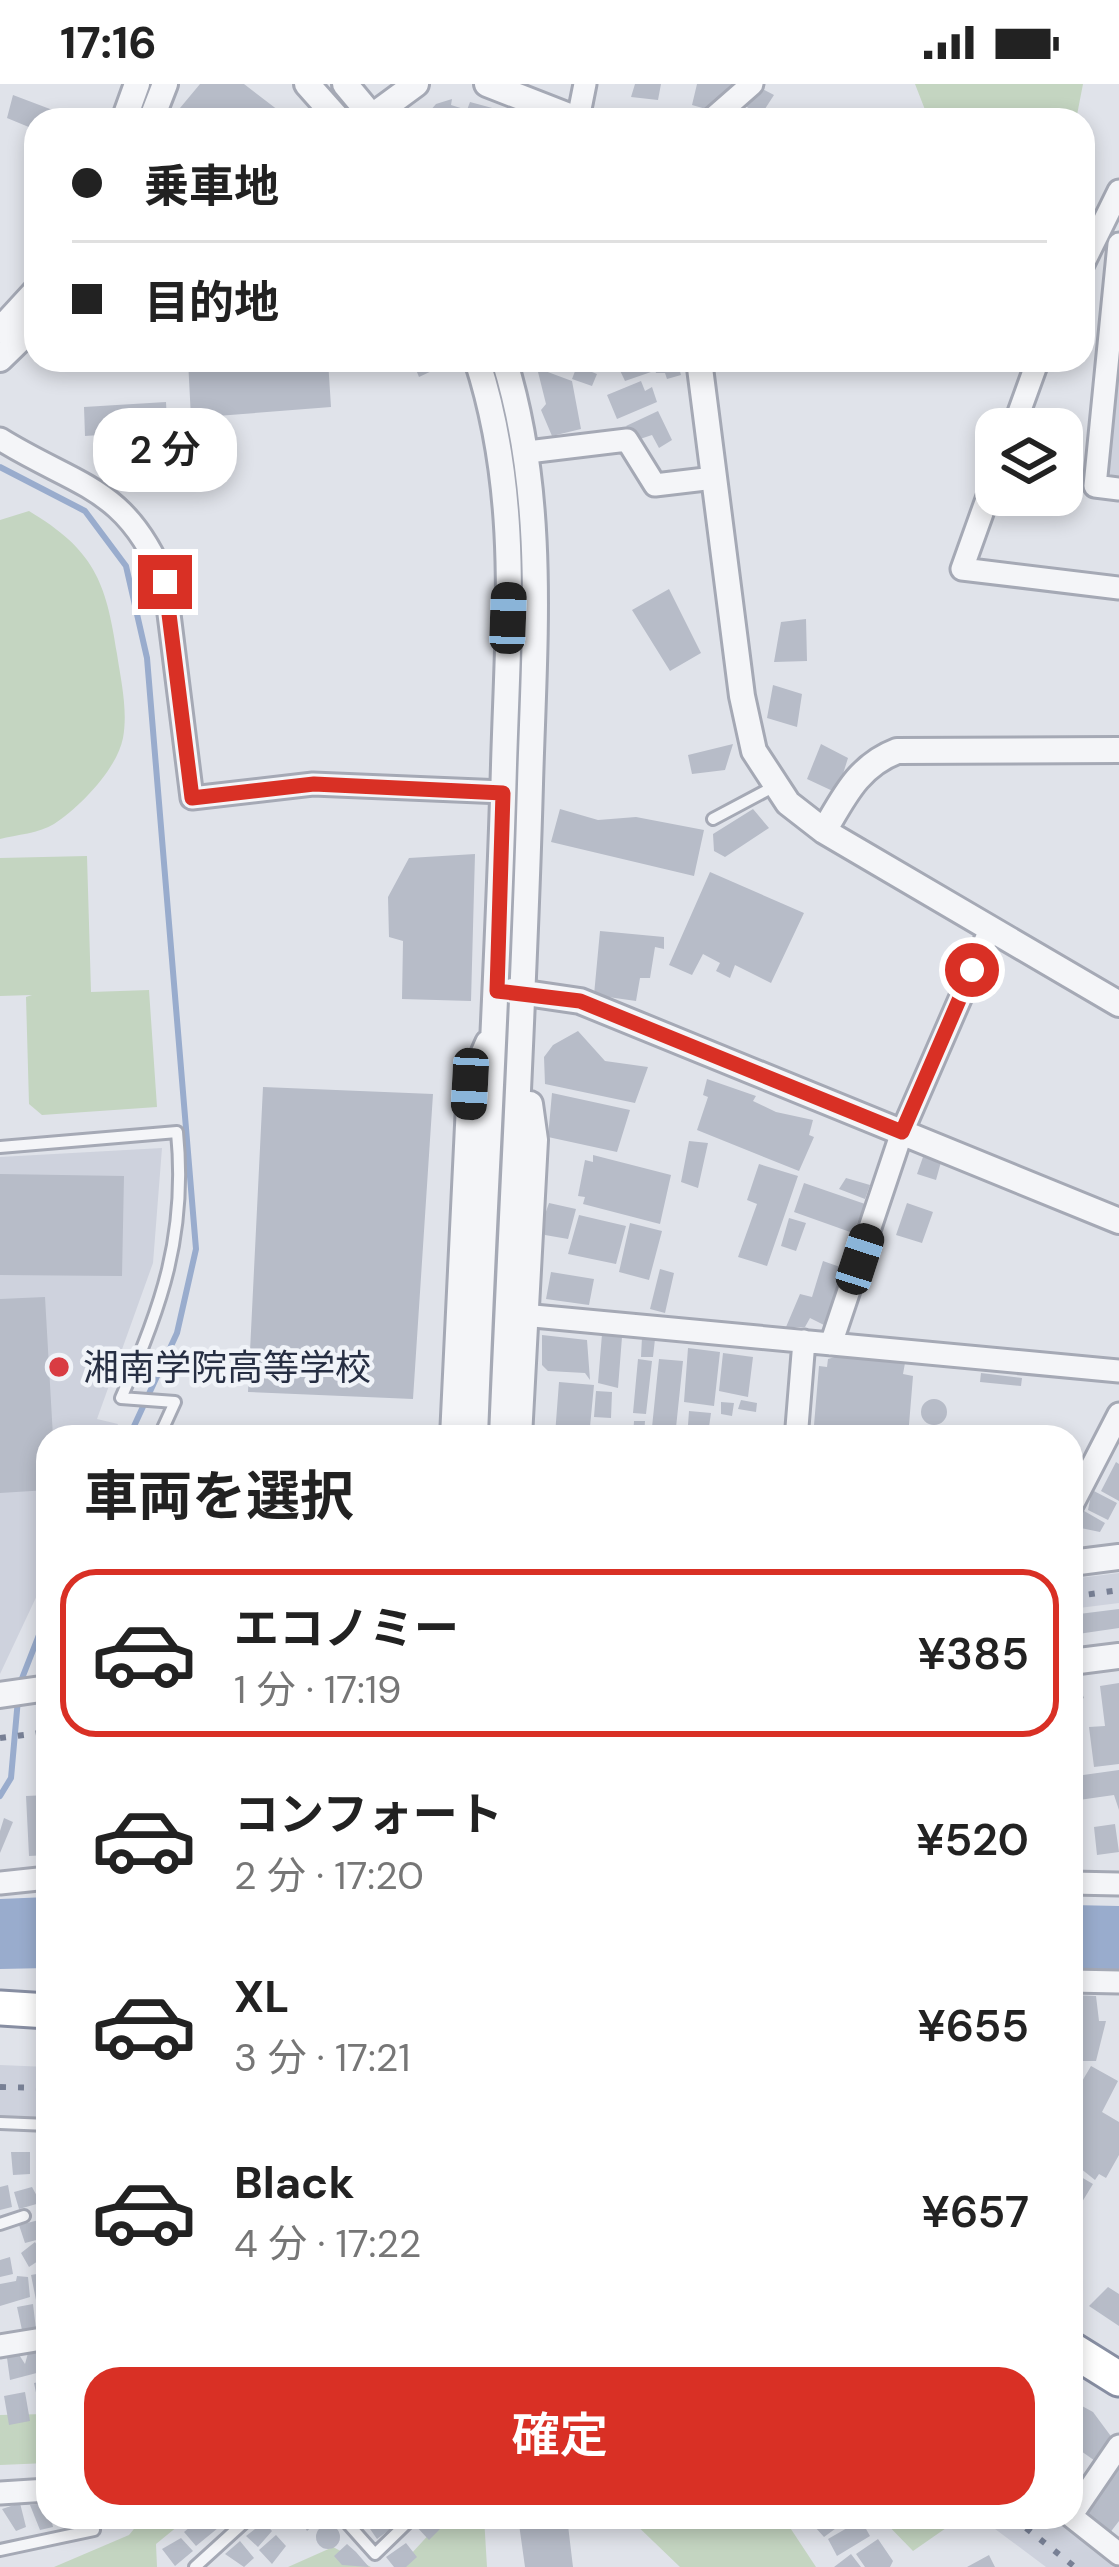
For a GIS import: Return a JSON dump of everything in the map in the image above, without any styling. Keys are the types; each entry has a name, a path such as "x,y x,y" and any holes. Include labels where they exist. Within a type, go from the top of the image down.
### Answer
{"highway":[{"path":"0,2008 36,2010"},
{"path":"0,2029 36,2030"},
{"path":"1083,2330 1119,2352"},
{"path":"1083,2356 1119,2379"}],"street":[{"path":"307,84 328,108"},
{"path":"385,108 416,84"},
{"path":"487,84 548,108"},
{"path":"725,108 752,84"},
{"path":"1095,239 1119,190"},
{"path":"1119,244 1095,486 1119,489"},
{"path":"0,330 24,304"},
{"path":"0,359 24,336"},
{"path":"475,1425 496,1024 509,574 505,458 480,372"},
{"path":"502,1425 523,1048 536,575 528,452 507,372"},
{"path":"701,372 747,726 772,787 824,831 1119,1004"},
{"path":"1021,408 1034,372"},
{"path":"0,439 88,482 130,519 155,556 165,582 192,798 314,784 503,793"},
{"path":"528,452 627,440 655,485 714,478"},
{"path":"981,516 962,569 1119,588"},
{"path":"824,831 854,781 879,758 896,751 1119,750"},
{"path":"831,1344 902,1132 990,930"},
{"path":"497,991 580,1001 1119,1221"},
{"path":"454,1425 470,1084 496,1024"},
{"path":"519,1425 535,1140 523,1048"},
{"path":"523,1315 1119,1371"},
{"path":"797,1425 804,1341"},
{"path":"1083,1484 1119,1414"},
{"path":"1083,1562 1119,1557"},
{"path":"1083,1660 1119,1656"},
{"path":"0,1695 36,1690"},
{"path":"0,1883 36,1879"},
{"path":"1083,1883 1119,1884"},
{"path":"1083,1981 1119,1982"},
{"path":"0,2346 36,2340"},
{"path":"1083,2498 1119,2446"},
{"path":"0,2493 36,2491"},
{"path":"1083,2526 1119,2554"}],"lane":[{"path":"713,819 772,787"},
{"path":"0,1147 177,1132 181,1167 174,1252 159,1312 121,1398 175,1402 164,1425"},
{"path":"0,2123 36,2124"},
{"path":"0,2224 24,2216"},
{"path":"195,2567 237,2529"},
{"path":"353,2529 375,2554 401,2529"},
{"path":"0,2550 94,2530"}],"shaded area":[{"path":"1119,343 1119,482 1104,472"},
{"name":"湘南学院高等学校","path":"162,1148 153,1263 97,1419 118,1424 36,1425 36,1598 0,1674 0,1157"},
{"path":"1119,1573 1119,1603 1083,1608 1083,1578"},
{"path":"0,2065 36,2066 36,2119 0,2118"},
{"path":"995,2529 1078,2529 1119,2561 1119,2567 1046,2567"}],"green space":[{"path":"915,84 1083,84 1078,108 924,108"},
{"path":"29,511 83,554 101,587 117,654 124,727 113,762 75,808 48,827 0,839 0,520"},
{"path":"87,856 91,992 149,990 157,1107 42,1115 29,1104 26,997 32,995 0,996 0,858"},
{"path":"36,2414 36,2464 0,2465 0,2415"},
{"path":"134,2529 174,2529 156,2544 157,2567 54,2567"},
{"path":"434,2529 485,2529 487,2567 399,2567"},
{"path":"640,2529 791,2529 816,2567 680,2567"},
{"path":"892,2529 945,2529 913,2551"},
{"path":"333,2547 371,2567 288,2567"}],"water":[{"path":"36,1898 36,1968 0,1969 0,1899"},
{"path":"1083,1905 1119,1906 1119,1974 1083,1974"}],"building":[{"path":"200,84 244,84 275,108 180,108"},
{"path":"635,84 661,84 658,100 631,97"},
{"path":"697,84 736,84 726,104 715,102 714,108 692,105"},
{"path":"757,86 774,95 766,108 745,106"},
{"path":"13,95 47,108 24,108 24,125 7,118"},
{"path":"452,99 451,105 461,108 432,108"},
{"path":"189,372 329,372 331,407 191,418"},
{"path":"538,372 572,381 581,429 552,436 541,410 546,404"},
{"path":"575,372 597,374 592,386 572,379"},
{"path":"621,372 651,372 625,381"},
{"path":"641,381 645,391 652,387 657,402 617,419 607,395"},
{"path":"166,402 170,481 117,484 114,434 85,436 84,407"},
{"path":"658,411 672,440 659,448 652,435 637,440 626,426"},
{"path":"669,589 701,653 670,671 632,610"},
{"path":"806,619 807,661 774,662 781,622"},
{"path":"773,685 802,694 797,727 767,718"},
{"path":"733,744 725,770 692,774 688,755"},
{"path":"821,744 848,758 837,793 807,779"},
{"path":"560,809 598,820 636,817 704,830 694,876 551,842"},
{"path":"753,809 769,828 725,857 714,851 713,834"},
{"path":"475,854 471,1001 402,999 403,941 389,937 388,897 409,858"},
{"path":"710,872 804,913 771,983 735,965 730,978 716,971 720,963 703,954 692,975 669,965"},
{"path":"600,931 664,937 664,949 655,947 650,978 640,978 636,1001 594,995"},
{"path":"578,1031 605,1061 648,1067 635,1103 545,1084 544,1057 553,1045"},
{"path":"707,1079 756,1096 753,1101 776,1112 813,1120 809,1135 814,1137 799,1171 697,1130 708,1097 703,1095"},
{"path":"263,1087 433,1094 413,1399 248,1392"},
{"path":"552,1093 630,1110 617,1152 548,1137"},
{"path":"689,1141 708,1143 698,1188 681,1182"},
{"path":"593,1155 671,1175 660,1224 583,1204 585,1197 578,1196 585,1160 593,1162"},
{"path":"923,1157 941,1162 936,1180 917,1174"},
{"path":"759,1164 798,1176 767,1266 738,1257 757,1204 747,1200"},
{"path":"0,1174 124,1176 122,1276 0,1275"},
{"path":"846,1178 870,1185 865,1199 839,1189"},
{"path":"804,1183 865,1204 853,1233 794,1212"},
{"path":"549,1203 576,1209 568,1239 545,1235 542,1223"},
{"path":"907,1203 933,1212 922,1243 896,1235"},
{"path":"579,1215 626,1226 616,1264 568,1254"},
{"path":"789,1218 806,1223 796,1251 781,1246"},
{"path":"630,1223 662,1231 649,1280 619,1272"},
{"path":"823,1261 843,1268 824,1325 810,1318 805,1327 786,1327 800,1294 812,1297"},
{"path":"660,1269 674,1273 665,1313 650,1309"},
{"path":"551,1272 594,1279 589,1305 546,1299"},
{"path":"45,1297 52,1425 36,1425 36,1491 0,1493 0,1299"},
{"path":"602,1334 622,1337 618,1388 598,1383"},
{"path":"542,1335 587,1340 590,1380 585,1373 548,1371 542,1365"},
{"path":"642,1337 655,1339 653,1357 641,1357"},
{"path":"688,1348 720,1352 714,1406 684,1402"},
{"path":"723,1353 753,1357 748,1397 719,1391"},
{"path":"638,1359 652,1361 646,1414 633,1413"},
{"path":"659,1359 683,1361 676,1425 652,1425"},
{"path":"828,1359 905,1363 903,1374 913,1376 909,1425 814,1425 819,1366 827,1367"},
{"path":"981,1373 1022,1378 1021,1386 980,1382"},
{"path":"559,1382 594,1385 590,1425 556,1425"},
{"path":"596,1391 612,1392 611,1418 594,1417"},
{"path":"934,1399 947,1412 934,1425 921,1412"},
{"path":"741,1400 757,1403 756,1412 738,1409"},
{"path":"721,1402 734,1403 732,1416 721,1414"},
{"path":"689,1411 711,1413 709,1425 688,1425"},
{"path":"1116,1462 1119,1464 1119,1501 1101,1491"},
{"path":"1092,1490 1117,1503 1108,1520 1088,1510"},
{"path":"1083,1510 1105,1523 1100,1532 1083,1528"},
{"path":"1119,1609 1119,1628 1083,1633 1083,1614"},
{"path":"1119,1683 1119,1764 1094,1767 1089,1727 1105,1726 1100,1686"},
{"path":"1119,1770 1119,1810 1114,1795 1083,1799 1083,1775"},
{"path":"26,1796 36,1796 36,1856 29,1856"},
{"path":"4,1818 13,1822 0,1853 0,1831"},
{"path":"1115,1824 1119,1852 1097,1855 1094,1827"},
{"path":"1083,1995 1096,1996 1099,2021 1106,2021 1096,2061 1083,2061"},
{"path":"1091,2066 1118,2081 1102,2112 1119,2122 1119,2155 1106,2178 1099,2174 1095,2180 1083,2170 1083,2080"},
{"path":"11,2152 30,2152 30,2174 13,2175"},
{"path":"1083,2178 1093,2184 1083,2200"},
{"path":"8,2185 12,2207 0,2210 0,2187"},
{"path":"32,2187 36,2204 19,2209 14,2192"},
{"path":"36,2221 36,2240 25,2243 19,2225"},
{"path":"35,2242 36,2262 29,2267 21,2253"},
{"path":"10,2257 13,2274 0,2277 0,2260"},
{"path":"17,2276 28,2277 30,2297 0,2306 0,2284 16,2281"},
{"path":"1108,2287 1119,2294 1119,2326 1089,2306"},
{"path":"33,2304 36,2329 22,2330 17,2307"},
{"path":"16,2350 25,2364 28,2353 36,2352 36,2373 10,2380 7,2358"},
{"path":"25,2392 30,2421 9,2425 4,2396"},
{"path":"1083,2407 1093,2412 1113,2439 1098,2463 1083,2452"},
{"path":"1119,2468 1119,2521 1109,2534 1084,2516"},
{"path":"20,2503 26,2527 16,2531 2,2509"},
{"path":"188,2529 217,2529 196,2546 184,2532"},
{"path":"255,2529 272,2531 258,2547 246,2536"},
{"path":"320,2529 336,2529 340,2537 336,2545 328,2549 320,2545 316,2537"},
{"path":"370,2529 390,2529 377,2539"},
{"path":"419,2529 440,2529 429,2540"},
{"path":"520,2529 568,2529 573,2567 525,2567"},
{"path":"845,2529 866,2529 870,2536 837,2556 828,2539"},
{"path":"276,2535 286,2546 272,2564 259,2550"},
{"path":"181,2538 193,2551 175,2566 162,2549"},
{"path":"878,2539 893,2561 890,2567 865,2567 856,2554"},
{"path":"240,2541 254,2558 244,2567 225,2554"},
{"path":"406,2543 417,2557 406,2567 394,2567 386,2557"},
{"path":"347,2544 369,2567 342,2565 334,2556"},
{"path":"851,2554 861,2567 834,2567"},
{"path":"989,2555 995,2567 967,2567"}],"waterway":[{"path":"0,467 85,511 126,566 147,658 196,1249 177,1333 135,1425"},
{"path":"19,1686 36,1643"},
{"path":"0,1796 11,1778 18,1699"}],"railway":[{"path":"1083,1595 1119,1590"},
{"path":"0,1738 36,1734"},
{"path":"0,2087 36,2088"},
{"path":"1027,2529 1075,2567"}],"place":[{"name":"湘南学院高等学校","path":"59,1367"}],"route":[{"path":"165,582 192,798 314,784 503,793 497,991 580,1001 902,1132 972,970"}]}
